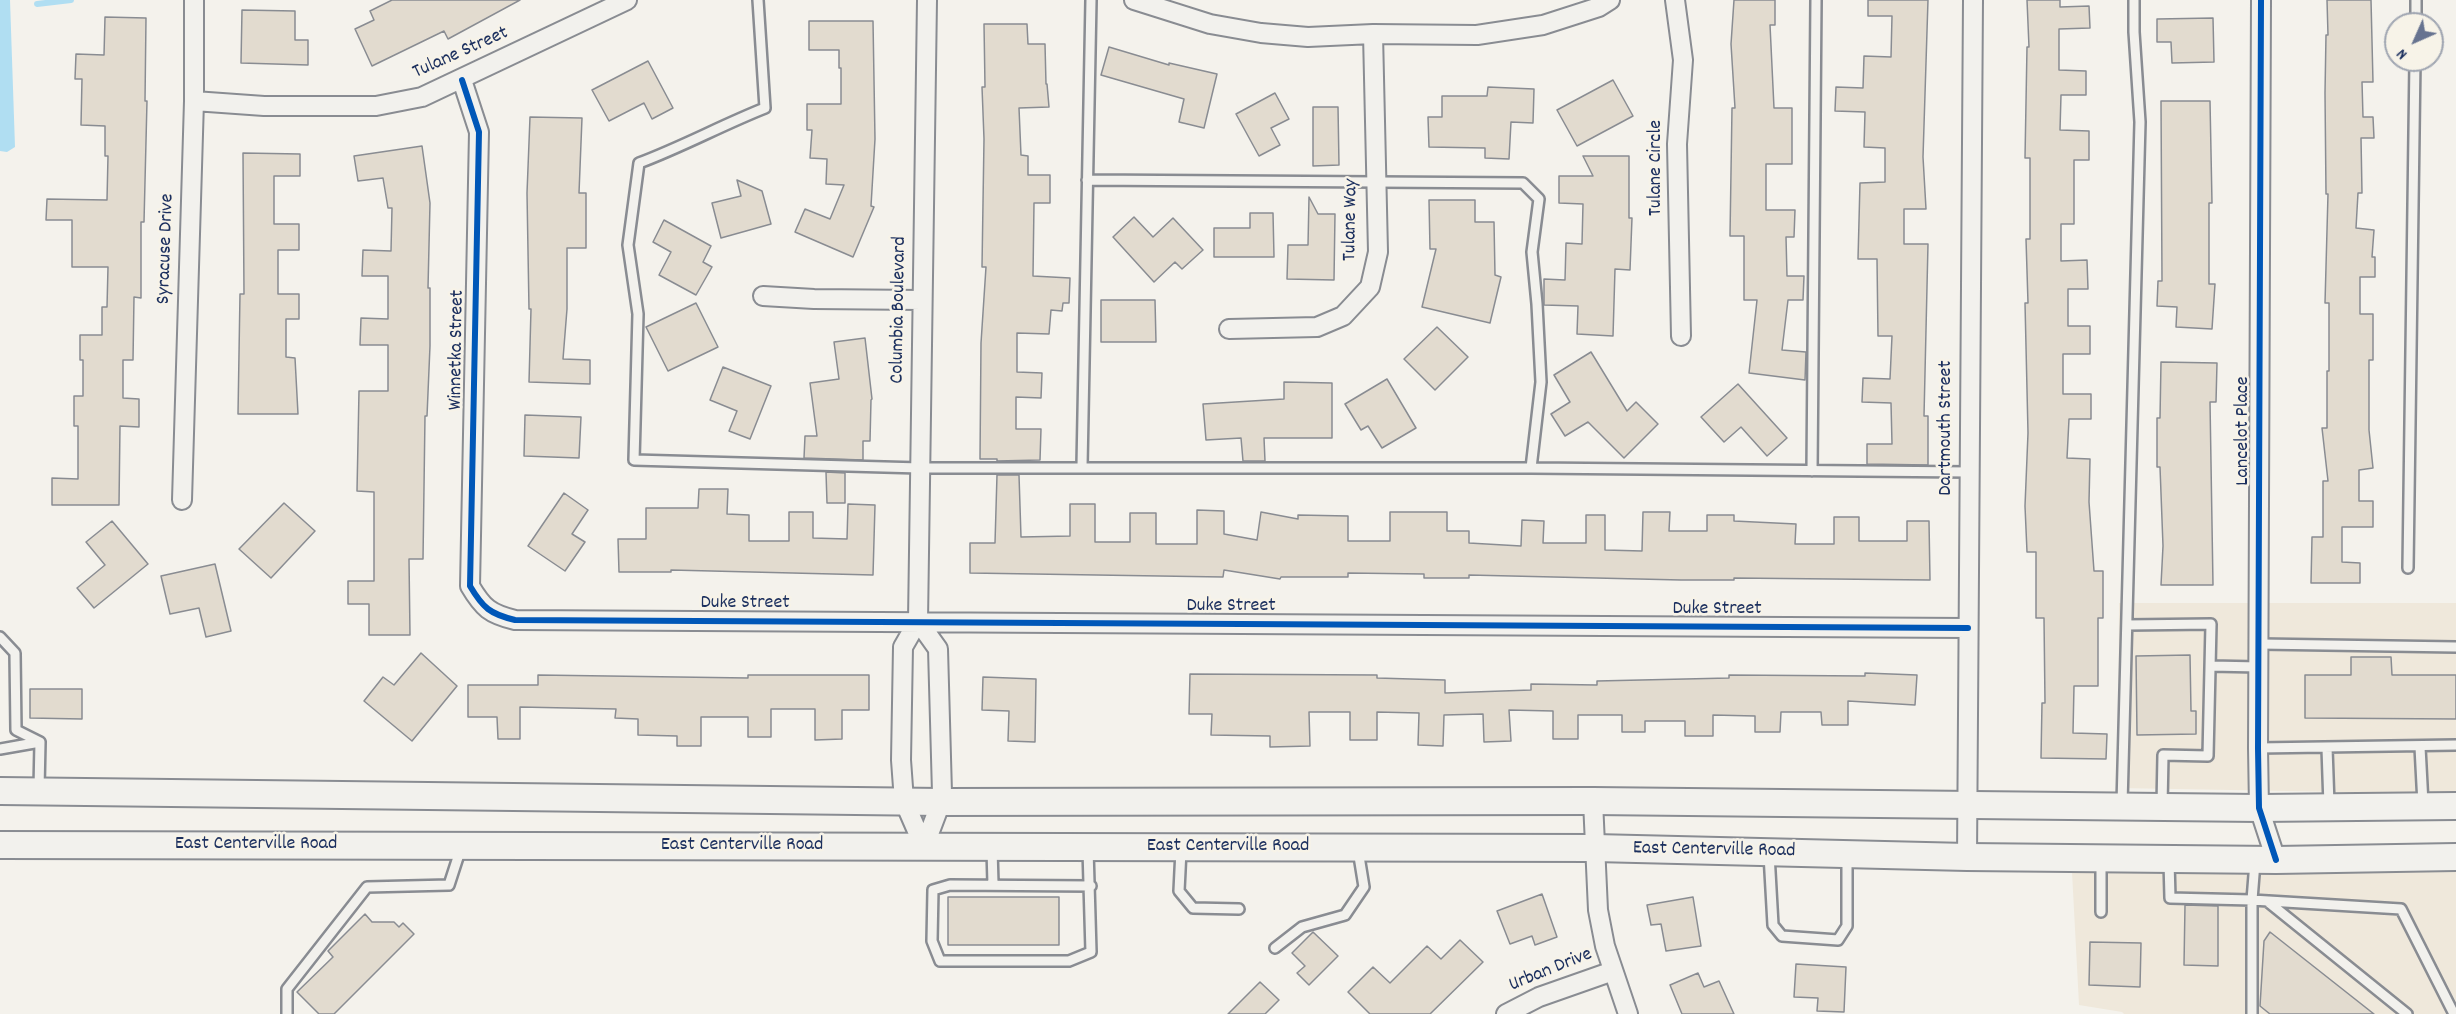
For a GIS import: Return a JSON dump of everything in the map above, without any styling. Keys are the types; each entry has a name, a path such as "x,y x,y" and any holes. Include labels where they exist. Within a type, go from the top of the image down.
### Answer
{"main road":[{"path":"0,791 941,802 1593,801 2259,808 2456,806"},
{"name":"East Centerville Road","path":"0,845 1595,848 1967,857 2265,860 2456,857"}],"street":[{"name":"Syracuse Drive","path":"182,500 194,101 194,0"},
{"name":"Tulane Street","path":"194,101 264,106 376,106 422,98 627,0"},
{"name":"Columbia Boulevard","path":"924,847 904,801 901,760 903,647 918,621 927,0"},
{"path":"1134,0 1210,24 1261,33 1308,37 1373,34 1477,35 1544,25 1599,7 1610,0"},
{"name":"Tulane Circle","path":"1675,0 1683,60 1677,144 1681,336"},
{"name":"Dartmouth Street","path":"1967,857 1973,0"},
{"name":"Lancelot Place","path":"2261,0 2258,748 2259,808 2265,860"},
{"name":"Tulane Way","path":"1229,329 1317,327 1343,316 1370,286 1378,252 1373,34"},
{"name":"Winnetka Street","path":"462,80 480,132 470,586 478,600 494,615"},
{"path":"763,296 922,300"},
{"name":"Duke Street","path":"494,615 515,620 1968,628"},
{"path":"918,621 938,649 941,802 924,847"},
{"path":"1593,801 1598,910 1605,945 1628,1014"},
{"name":"Urban Drive","path":"1506,1014 1539,997 1613,971"}],"lane":[{"path":"758,0 765,108 724,124 672,151 639,163 628,245 638,314 634,460 920,468 1082,466 1970,472"},
{"path":"1082,466 1091,0"},
{"path":"1812,471 1816,0"},
{"path":"2122,805 2140,122 2134,0"},
{"path":"2408,568 2415,72"},
{"path":"1087,180 1523,183 1539,199 1532,252 1541,382 1531,468"},
{"path":"2127,625 2211,624 2208,756 2163,755 2162,806"},
{"path":"0,637 15,653 16,730 40,742"},
{"path":"2260,644 2456,646"},
{"path":"2211,666 2259,667"},
{"path":"0,749 40,742"},
{"path":"39,792 40,742"},
{"path":"2258,748 2456,746"},
{"path":"2420,747 2424,806"},
{"path":"2327,748 2329,807"},
{"path":"287,1014 287,989 367,887 450,885 461,846"},
{"path":"992,847 993,884"},
{"path":"1088,847 1090,886 1091,952 1069,961 940,961 932,941 933,890 950,885 1090,886"},
{"path":"1181,847 1179,891 1193,908 1239,909"},
{"path":"1275,948 1302,927 1346,915 1364,887 1358,847"},
{"path":"1769,852 1773,925 1782,936 1838,940 1847,926 1847,854"},
{"path":"2101,858 2101,912"},
{"path":"2169,859 2170,898 2252,900 2401,909 2454,1014"},
{"path":"2252,1014 2252,900 2265,860"},
{"path":"2266,901 2407,1014"}],"shaded area":[{"path":"2119,603 2456,603 2456,794 2118,788"},
{"path":"2072,872 2456,872 2456,1014 2124,1014 2079,1005"}],"water":[{"path":"0,0 10,0 15,147 7,152 0,151"}],"building":[{"path":"392,0 520,0 448,39 444,31 372,66 355,29 374,20 370,11"},
{"path":"1734,0 1775,0 1775,25 1770,25 1774,108 1792,108 1792,164 1766,164 1766,210 1795,210 1794,237 1786,237 1787,276 1804,276 1803,300 1788,300 1782,350 1806,352 1805,380 1749,373 1757,300 1744,300 1744,236 1730,236 1732,108 1735,108 1731,44"},
{"path":"1868,0 1928,0 1923,157 1926,209 1904,209 1904,244 1928,244 1924,416 1928,416 1928,465 1867,464 1867,444 1892,444 1891,403 1862,402 1863,378 1890,379 1892,336 1878,336 1877,259 1858,259 1860,183 1885,182 1885,148 1864,147 1865,112 1835,111 1836,87 1863,88 1864,56 1891,57 1892,16 1868,16"},
{"path":"2027,0 2060,0 2060,7 2089,6 2090,28 2059,29 2059,70 2086,71 2086,95 2061,95 2060,130 2089,131 2089,160 2074,160 2074,224 2061,224 2061,261 2087,260 2088,289 2068,289 2068,326 2090,326 2090,354 2063,354 2063,394 2091,394 2091,419 2069,419 2067,458 2090,459 2089,502 2094,571 2103,571 2103,618 2098,618 2098,686 2074,686 2073,733 2107,734 2106,759 2041,758 2042,703 2045,703 2044,618 2036,618 2036,552 2027,552 2025,506 2028,433 2026,239 2030,239 2030,158 2025,158 2027,47 2029,47"},
{"path":"2327,0 2371,0 2373,82 2362,82 2363,117 2373,117 2374,138 2361,138 2362,193 2358,193 2356,228 2374,230 2372,257 2375,257 2375,277 2360,277 2360,314 2373,314 2373,360 2369,360 2369,430 2373,468 2359,470 2359,501 2373,501 2373,527 2342,527 2342,562 2360,563 2360,583 2311,583 2312,537 2323,537 2323,481 2328,481 2322,428 2327,428 2327,371 2329,371 2329,303 2325,303 2328,194 2326,194 2325,93"},
{"path":"242,10 295,11 295,40 308,40 308,65 241,63"},
{"path":"105,17 146,18 145,101 147,101 144,222 141,222 141,298 134,297 133,360 123,360 123,398 139,399 139,427 120,426 119,505 52,505 52,478 78,479 78,426 74,426 74,396 83,396 80,335 102,335 102,307 107,307 108,267 72,267 72,220 46,220 47,199 107,200 108,156 105,156 105,126 81,125 82,79 75,79 76,54 104,55"},
{"path":"2213,18 2214,62 2172,63 2171,42 2157,42 2157,19"},
{"path":"809,21 873,21 875,139 871,206 874,207 853,257 795,232 805,209 830,219 844,185 826,184 827,159 810,158 812,130 807,130 807,104 841,104 841,68 839,68 839,50 809,50"},
{"path":"984,24 1027,24 1028,44 1045,44 1049,107 1019,108 1021,155 1028,156 1028,175 1050,175 1050,203 1034,203 1033,276 1070,278 1069,303 1063,303 1062,311 1051,310 1049,334 1017,333 1017,372 1042,373 1041,398 1016,397 1016,429 1041,429 1040,460 980,459 981,343 986,267 982,267"},
{"path":"1109,47 1169,65 1169,63 1217,74 1204,128 1179,122 1184,99 1101,75"},
{"path":"648,61 673,108 652,119 644,103 609,121 592,90"},
{"path":"1613,80 1633,116 1577,146 1557,110"},
{"path":"1488,87 1534,89 1533,123 1511,122 1509,159 1485,158 1485,148 1429,147 1428,117 1442,117 1442,96 1487,96"},
{"path":"1275,93 1289,119 1271,128 1280,145 1259,156 1236,114"},
{"path":"2161,101 2210,101 2212,203 2209,203 2209,284 2215,284 2212,329 2176,327 2177,307 2157,306 2158,281 2162,281"},
{"path":"1313,107 1338,107 1339,165 1313,166"},
{"path":"530,117 582,118 579,193 586,193 586,248 567,248 567,309 563,359 590,360 590,384 529,382 531,309 529,309 527,193"},
{"path":"422,146 430,203 428,288 430,288 430,346 427,416 425,416 423,559 409,559 410,635 369,635 369,604 348,604 348,581 374,581 374,492 357,491 359,391 388,391 388,345 360,345 361,318 388,319 388,276 362,276 363,250 391,251 392,208 388,208 383,178 358,181 354,156"},
{"path":"243,153 300,154 300,176 274,176 274,224 299,224 299,250 278,250 278,294 299,294 299,319 286,319 286,357 295,358 298,414 238,414 240,294 244,294"},
{"path":"1583,156 1629,156 1629,218 1632,218 1630,270 1615,269 1613,336 1577,334 1578,306 1544,305 1544,279 1565,280 1566,243 1582,244 1583,204 1559,203 1559,176 1593,176"},
{"path":"737,180 762,191 771,224 721,238 712,203 741,196"},
{"path":"1309,197 1318,214 1335,214 1334,280 1287,279 1288,245 1308,245"},
{"path":"1429,200 1475,200 1475,222 1494,222 1495,275 1501,277 1490,323 1422,307 1436,249 1430,249"},
{"path":"1250,213 1273,213 1274,257 1214,257 1214,228 1250,228"},
{"path":"1134,217 1153,237 1173,218 1203,250 1182,269 1175,262 1154,282 1113,237"},
{"path":"664,220 711,246 703,262 712,267 696,295 659,275 671,252 653,242"},
{"path":"1101,300 1155,300 1156,342 1101,342"},
{"path":"696,303 718,347 668,371 646,327"},
{"path":"1437,327 1468,357 1435,390 1404,359"},
{"path":"865,338 872,399 870,441 863,441 863,460 804,458 805,436 817,436 810,383 839,379 834,342"},
{"path":"1591,352 1627,411 1636,402 1658,424 1624,458 1588,422 1565,436 1551,414 1570,402 1554,375"},
{"path":"2161,362 2217,363 2216,402 2210,402 2213,585 2161,585 2163,546 2160,467 2157,467 2157,418 2160,418"},
{"path":"723,367 771,386 750,439 729,431 737,411 710,400"},
{"path":"1387,379 1416,428 1382,448 1368,426 1361,430 1345,404"},
{"path":"1284,382 1332,383 1332,438 1264,438 1265,461 1243,461 1241,438 1206,440 1203,404 1284,399"},
{"path":"1738,384 1787,438 1767,456 1741,427 1724,442 1701,417"},
{"path":"525,415 581,417 579,458 524,456"},
{"path":"826,472 845,473 845,503 827,503"},
{"path":"997,475 1019,475 1021,537 1070,536 1070,504 1095,504 1095,542 1130,542 1130,513 1156,513 1156,544 1197,544 1197,510 1224,511 1224,534 1257,540 1261,512 1298,519 1298,515 1348,516 1348,541 1390,541 1390,512 1447,512 1447,531 1469,531 1469,543 1521,546 1522,520 1544,521 1543,543 1586,543 1586,515 1605,515 1605,550 1642,551 1643,512 1670,512 1669,531 1707,531 1707,515 1734,515 1734,521 1796,524 1795,544 1834,544 1834,517 1859,517 1859,541 1907,541 1907,521 1929,521 1930,580 1734,578 1734,580 1681,580 1469,575 1469,578 1424,578 1424,574 1348,573 1348,577 1281,577 1280,579 1224,570 1223,577 970,573 970,543 995,543"},
{"path":"699,489 728,489 727,514 749,515 749,541 789,541 789,512 813,512 813,538 847,539 848,504 875,505 873,575 671,570 671,572 619,572 618,539 646,539 646,508 698,508"},
{"path":"564,493 588,510 572,534 585,542 565,571 528,546"},
{"path":"284,503 315,531 271,578 239,549"},
{"path":"112,521 148,564 94,608 77,588 105,565 86,542"},
{"path":"215,564 231,631 206,637 199,608 170,614 161,576"},
{"path":"421,653 457,686 412,741 364,701 383,677 394,685"},
{"path":"2190,655 2191,711 2196,711 2196,734 2137,735 2136,656"},
{"path":"2351,657 2391,657 2392,675 2456,675 2456,719 2305,718 2305,675 2351,675"},
{"path":"1865,673 1917,675 1915,705 1848,701 1848,725 1822,725 1821,712 1781,712 1780,732 1755,732 1755,716 1713,715 1713,736 1685,736 1685,721 1645,721 1645,732 1622,732 1622,715 1578,715 1578,739 1553,739 1553,711 1509,710 1511,741 1484,742 1483,714 1444,715 1443,746 1418,745 1419,713 1377,712 1377,740 1350,740 1350,712 1309,712 1310,746 1270,747 1270,736 1211,735 1212,714 1189,714 1190,674 1377,675 1377,678 1445,680 1445,693 1531,690 1531,684 1597,685 1597,681 1729,678 1729,675 1865,676"},
{"path":"538,675 748,678 748,675 869,675 869,710 842,710 842,739 815,740 815,709 771,709 771,737 748,737 748,717 701,717 701,746 677,746 677,736 638,735 638,719 615,718 616,709 520,707 520,739 498,739 497,717 468,717 468,685 538,685"},
{"path":"983,677 1036,679 1035,742 1008,741 1009,711 982,710"},
{"path":"30,689 82,689 82,719 30,718"},
{"path":"1542,894 1557,937 1535,945 1532,936 1510,944 1497,911"},
{"path":"948,897 1059,897 1059,945 948,945"},
{"path":"1693,897 1701,946 1666,951 1661,924 1651,925 1647,905"},
{"path":"2185,905 2218,906 2218,966 2184,965"},
{"path":"365,914 372,922 394,922 399,927 403,923 414,934 334,1014 319,1014 297,992 333,957 328,951"},
{"path":"1313,932 1338,956 1309,985 1297,973 1305,966 1292,953"},
{"path":"2270,932 2374,1014 2270,1014 2260,1006 2264,941"},
{"path":"1460,940 1483,962 1430,1014 1370,1014 1348,992 1373,967 1390,983 1427,946 1441,959"},
{"path":"2090,942 2141,943 2140,987 2089,985"},
{"path":"1796,964 1846,967 1844,1012 1817,1011 1818,998 1794,997"},
{"path":"1698,973 1704,987 1719,981 1734,1014 1682,1014 1670,985"},
{"path":"1260,982 1279,1000 1265,1014 1228,1014"}],"waterway":[{"path":"37,4 71,0"}],"cycle path":[{"path":"2261,0 2259,808 2276,860"},
{"path":"462,80 479,132 470,586 483,605 499,615 515,620 1968,628"}]}
